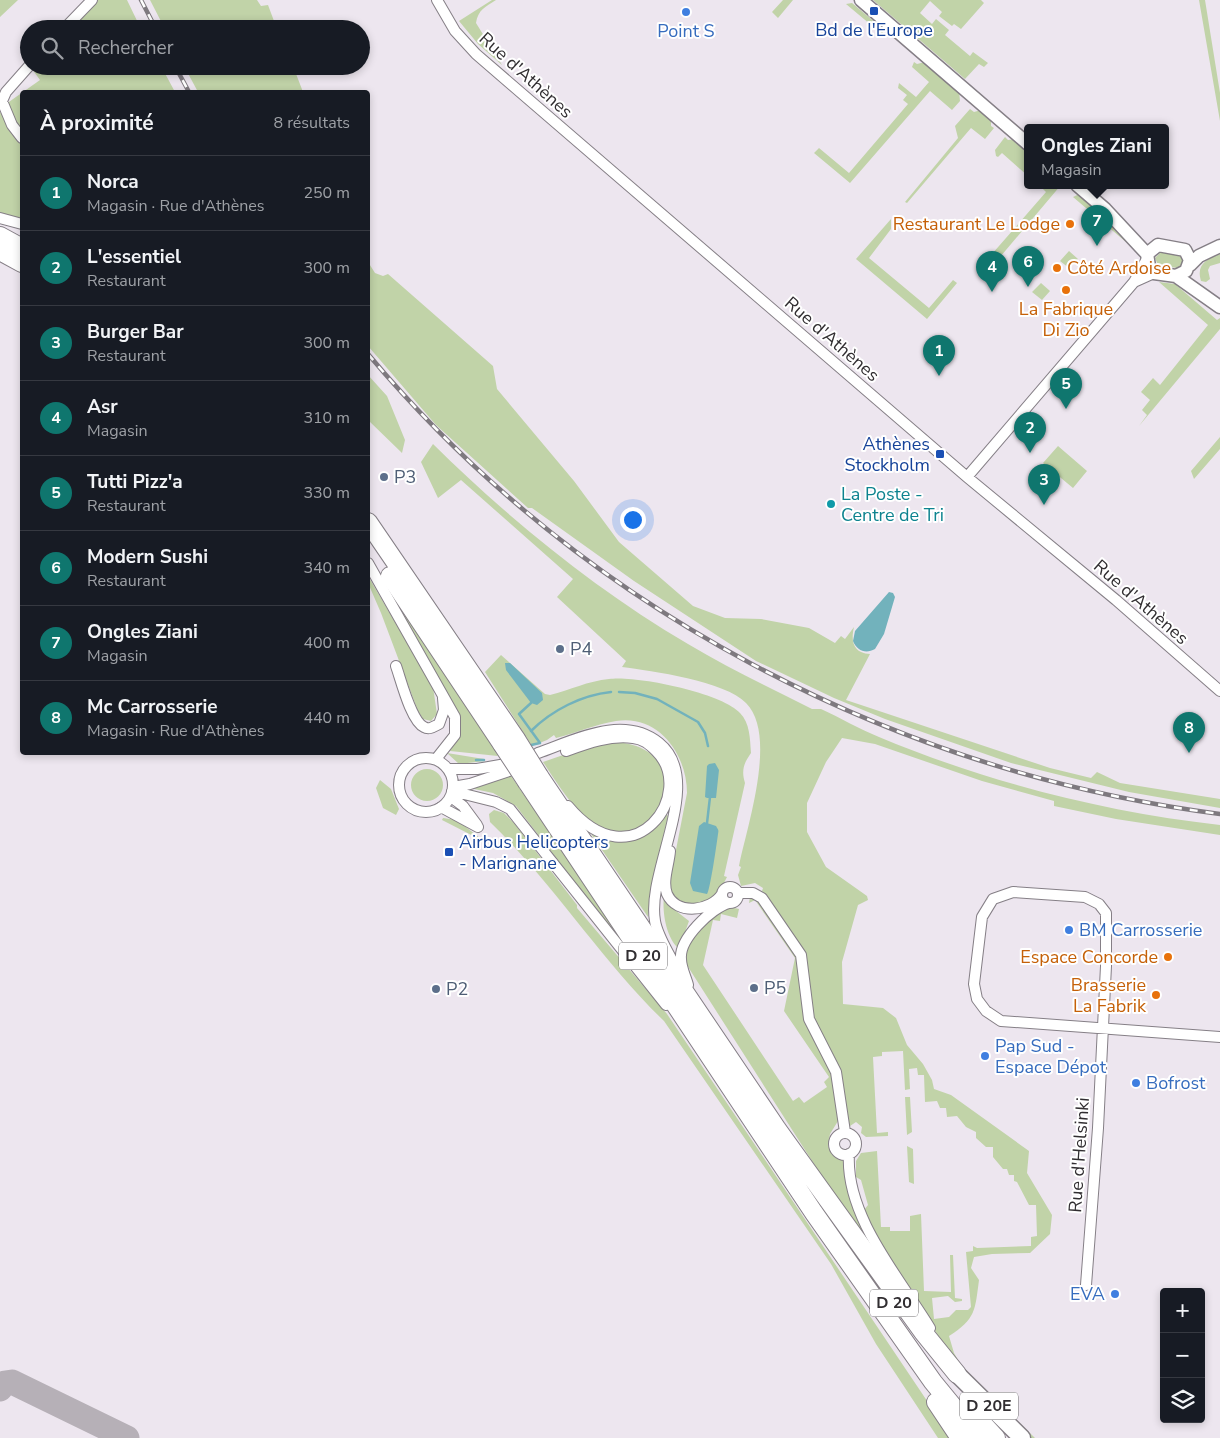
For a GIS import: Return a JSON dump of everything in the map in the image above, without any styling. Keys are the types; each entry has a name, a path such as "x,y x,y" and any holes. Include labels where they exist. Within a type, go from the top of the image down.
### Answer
{"highway":[{"path":"0,236 20,247"},
{"path":"0,251 20,262"},
{"name":"D 20","path":"370,525 509,742"},
{"name":"D 20","path":"370,545 509,742 538,771 768,1130 814,1213 933,1382 979,1438"},
{"name":"D 20","path":"768,1130 810,1176 942,1374 996,1438"},
{"name":"D 20E","path":"810,1176 923,1332 956,1374"},
{"name":"D 20E","path":"814,1213 898,1346 960,1438"}],"main road":[{"name":"D 20E","path":"956,1374 1022,1438"}],"street":[{"path":"73,20 92,0"},
{"name":"Rue d'Athènes","path":"437,0 455,30 476,54 967,477 1116,600 1220,691"},
{"path":"861,0 1024,141"},
{"path":"20,135 12,125 2,101 6,92 21,75"},
{"path":"1082,189 1105,209 1158,245 1185,250 1203,245 1220,244"},
{"path":"1105,209 1147,257 1154,273"},
{"path":"0,218 20,223"},
{"path":"1134,282 1154,273 1181,275 1199,256 1220,244"},
{"path":"967,477 1134,282 1147,257 1158,245"},
{"path":"1185,250 1189,255 1189,267 1202,293"},
{"path":"1176,276 1220,307"},
{"path":"370,567 455,717 456,728 452,741 436,759"},
{"path":"396,666 412,712 424,727 430,728 439,724 443,717 443,697"},
{"path":"538,771 592,734 613,730 634,730 651,736 665,748 678,778 655,891 655,921 667,949 688,985 720,1031 768,1130"},
{"path":"635,738 648,743 658,753 669,779 668,794 656,822 642,832 627,838 608,836 593,829 538,771 596,740 635,738"},
{"path":"421,758 436,759 448,768 507,767 452,792 441,807 425,812 414,808 403,799 399,786 402,773 409,764 421,758"},
{"path":"441,807 478,827 452,792 448,768"},
{"path":"452,792 496,802 510,809 768,1130"},
{"path":"668,834 670,853 666,877 667,893 674,902 683,907 695,909 706,907 716,901 729,887 735,889 738,893 753,893 762,898 801,956 809,1019 836,1072 845,1132"},
{"name":"Rue d'Helsinki","path":"1086,1285 1098,1128 1102,1027 1106,966 1106,913 1099,904 1085,897 1013,892 993,899 982,917 974,984 977,999 986,1011 1001,1021 1102,1027 1220,1036"},
{"path":"688,985 680,960 683,946 691,932 717,908 736,900 738,893"},
{"path":"722,894 724,900 729,903"},
{"path":"683,907 692,921 691,932"},
{"path":"845,1132 852,1135 856,1141 855,1149 849,1154 841,1154 833,1147 836,1136 845,1132"},
{"path":"849,1154 851,1183 864,1222 956,1374"}],"green space":[{"path":"0,0 18,0 0,17"},
{"path":"88,0 127,0 137,20 76,20"},
{"path":"150,0 257,0 261,6 268,5 274,20 160,20"},
{"path":"492,0 496,0 480,12 476,23 502,65 478,44 459,21"},
{"path":"783,0 793,0 778,18 772,12"},
{"path":"873,0 981,0 984,3 961,29 954,24 952,26 939,16 942,12 930,1 920,13 932,24 936,19 949,30 945,35 970,56 973,52 988,63 984,67 979,64 965,79"},
{"path":"1199,0 1205,0 1220,93 1220,121"},
{"path":"852,3 883,29 883,35 846,4"},
{"path":"914,62 917,64 925,62 959,91 960,101 952,110 930,91 850,183 814,153 819,148 849,173 908,104 903,100 907,95 898,88 899,83 916,97 929,82 912,67"},
{"path":"36,75 166,75 174,90 26,90 40,80"},
{"path":"189,75 296,75 302,90 197,90"},
{"path":"20,94 20,128 6,104"},
{"path":"970,109 974,112 981,110 991,119 991,126 994,128 985,139 971,128 907,203 905,202 958,138 955,126"},
{"path":"0,112 20,139 20,220 0,216"},
{"path":"1005,137 1008,140 1015,139 1024,147 1024,172 1002,153 998,157 996,156 995,150"},
{"path":"1043,189 1058,189 995,263 992,259 992,254 1046,192"},
{"path":"1079,194 1135,244 1133,248 1073,197"},
{"path":"891,219 891,229 869,258 929,308 953,280 957,283 927,319 856,259"},
{"path":"1069,251 1078,259 1069,268 1060,261"},
{"path":"1161,252 1181,254 1184,259 1182,265 1177,268 1158,265 1155,258"},
{"path":"1220,254 1220,263 1210,266 1208,270 1210,279 1206,282 1201,281 1200,271 1203,263"},
{"path":"370,265 375,273 383,276 388,274 493,366 497,389 574,481 619,542 693,606 725,618 761,619 809,628 835,643 841,636 845,639 854,627 854,645 859,651 870,654 846,700 1050,768 1091,778 1097,772 1120,783 1220,799 1220,808 1129,792 1011,763 885,719 834,698 756,661 634,581 532,508 528,508 436,425 370,348"},
{"path":"1159,282 1175,284 1217,320 1220,318 1220,329 1139,426 1147,415 1142,410 1150,400 1141,392 1153,378 1160,385 1208,325"},
{"path":"1041,283 1050,291 1042,300 1032,292"},
{"path":"370,377 387,396 405,440 402,453 370,422"},
{"path":"1220,437 1220,449 1194,479 1191,471"},
{"path":"433,444 492,500 587,577 654,623 703,653 812,709 821,709 872,734 920,753 962,768 1046,793 1133,812 1220,825 1220,835 1116,819 1054,806 1054,801 982,781 875,744 842,738 826,762 807,803 807,832 826,867 867,896 868,900 858,905 842,962 843,1004 883,1008 896,1018 907,1045 923,1064 932,1080 934,1089 951,1095 1029,1151 1027,1173 1052,1215 1050,1234 1030,1253 992,1254 974,1257 971,1268 979,1280 973,1313 965,1324 949,1336 954,1353 961,1365 1035,1438 1028,1438 1016,1427 949,1353 873,1232 864,1210 868,1205 861,1180 856,1177 856,1161 861,1153 877,1151 881,1227 890,1227 890,1231 910,1231 910,1216 921,1214 924,1291 951,1292 950,1255 953,1255 955,1298 962,1299 962,1301 955,1302 948,1296 932,1298 934,1319 949,1317 956,1310 968,1310 971,1307 966,1252 973,1251 973,1246 977,1248 1031,1246 1031,1237 1037,1236 1036,1205 1029,1205 1017,1182 1014,1181 1014,1175 1009,1175 1007,1169 1003,1169 993,1157 993,1147 986,1147 976,1138 976,1132 966,1127 957,1116 947,1117 946,1108 940,1108 937,1101 925,1102 924,1075 918,1075 917,1068 909,1069 910,1089 905,1090 903,1051 882,1052 882,1056 873,1057 877,1133 888,1132 888,1136 866,1137 861,1133 862,1127 856,1122 850,1126 841,1070 813,1016 805,953 762,891 763,888 755,883 741,886 738,875 758,781 760,758 760,736 755,718 746,703 736,695 705,683 651,671 622,667 626,661 557,597 573,579 461,480 438,498 421,462"},
{"path":"1058,446 1087,471 1073,488 1043,463"},
{"path":"370,579 433,687 437,714 431,721 423,719 418,711 370,588"},
{"path":"383,581 498,756 450,751 461,732 459,713"},
{"path":"501,655 545,694 550,695 601,680 621,678 657,683 698,692 731,706 740,713 748,726 751,753 744,767 745,783 724,876 727,877 715,895 705,901 683,905 672,895 669,886 687,793 682,765 668,740 645,724 631,721 616,721 556,738 554,735 532,746 485,672"},
{"path":"614,742 641,748 658,762 665,779 663,798 654,815 639,828 620,832 597,826 589,821 574,806 543,762 592,745"},
{"path":"447,753 484,759 485,761 459,764"},
{"path":"427,769 433,770 438,774 442,779 442,791 438,796 433,800 427,801 421,800 416,796 412,791 411,785 412,779 416,774 421,770"},
{"path":"509,773 622,939 620,941 516,806 493,793 474,789 476,786"},
{"path":"380,780 391,789 399,809 396,815 383,808 376,788"},
{"path":"494,810 504,813 514,823 577,905 577,908 667,1014 952,1438 938,1438 876,1344 831,1264 664,1021 619,973 535,870 490,822 489,814"},
{"path":"666,814 668,816 651,890 648,917 591,834 612,841 633,839 643,836 652,830"},
{"path":"443,818 457,820 485,842 442,820"},
{"path":"664,896 671,907 689,921 679,949 668,932"},
{"path":"750,897 756,897 797,957 803,1006 833,1072 838,1121 830,1134 828,1146 833,1155 844,1160 852,1205 862,1229 862,1235 821,1175 683,959 690,941 712,916 730,908 739,909 737,918 721,914 720,921 713,920 703,965 793,1101 799,1097 804,1103 827,1087 824,1082 829,1077 784,1011 795,958 755,900 749,903"},
{"path":"905,1097 910,1097 912,1132 907,1135"},
{"path":"907,1146 913,1149 914,1184 909,1182"}],"water":[{"path":"889,592 893,593 895,597 884,634 875,649 862,651 853,641 855,631"},
{"path":"505,663 510,663 542,693 543,700 537,705 531,703 506,670"},
{"path":"715,763 719,770 716,798 707,798 705,797 707,766"},
{"path":"704,822 716,826 718,830 712,876 707,894 693,891 690,883 699,826"}],"waterway":[{"path":"531,731 548,716 578,700 611,692"},
{"path":"619,692 635,693 657,699 698,722 705,733 708,746"},
{"path":"531,703 519,714 540,743 531,745"},
{"path":"476,760 484,760"},
{"path":"707,823 710,797"}],"taxiway":[{"path":"0,1389 5,1383 12,1382 127,1438"}],"railway":[{"path":"141,0 151,20"},
{"path":"180,75 188,90"},
{"path":"370,356 453,445 545,527 645,600 751,664 862,717 978,760 1098,792 1220,814"}],"place":[{"name":"Bd de l'Europe","path":"874,11"},
{"name":"Point S","path":"686,12"},
{"name":"Restaurant Le Lodge","path":"1070,224"},
{"name":"Ongles Ziani","path":"1097,246"},
{"name":"Côté Ardoise","path":"1057,268"},
{"name":"Modern Sushi","path":"1028,287"},
{"name":"La Fabrique Di Zio","path":"1066,290"},
{"name":"Asr","path":"992,292"},
{"name":"Norca","path":"939,376"},
{"name":"Tutti Pizz'a","path":"1066,409"},
{"name":"L'essentiel","path":"1030,453"},
{"name":"Athènes Stockholm","path":"940,454"},
{"name":"P3","path":"384,477"},
{"name":"La Poste - Centre de Tri","path":"831,504"},
{"name":"Burger Bar","path":"1044,505"},
{"name":"P4","path":"560,649"},
{"name":"Mc Carrosserie","path":"1189,753"},
{"name":"Airbus Helicopters - Marignane","path":"449,852"},
{"name":"BM Carrosserie","path":"1069,930"},
{"name":"Espace Concorde","path":"1168,957"},
{"name":"P5","path":"754,988"},
{"name":"P2","path":"436,989"},
{"name":"Brasserie La Fabrik","path":"1156,995"},
{"name":"Pap Sud - Espace Dépot","path":"985,1056"},
{"name":"Bofrost","path":"1136,1083"},
{"name":"EVA","path":"1115,1294"}]}
